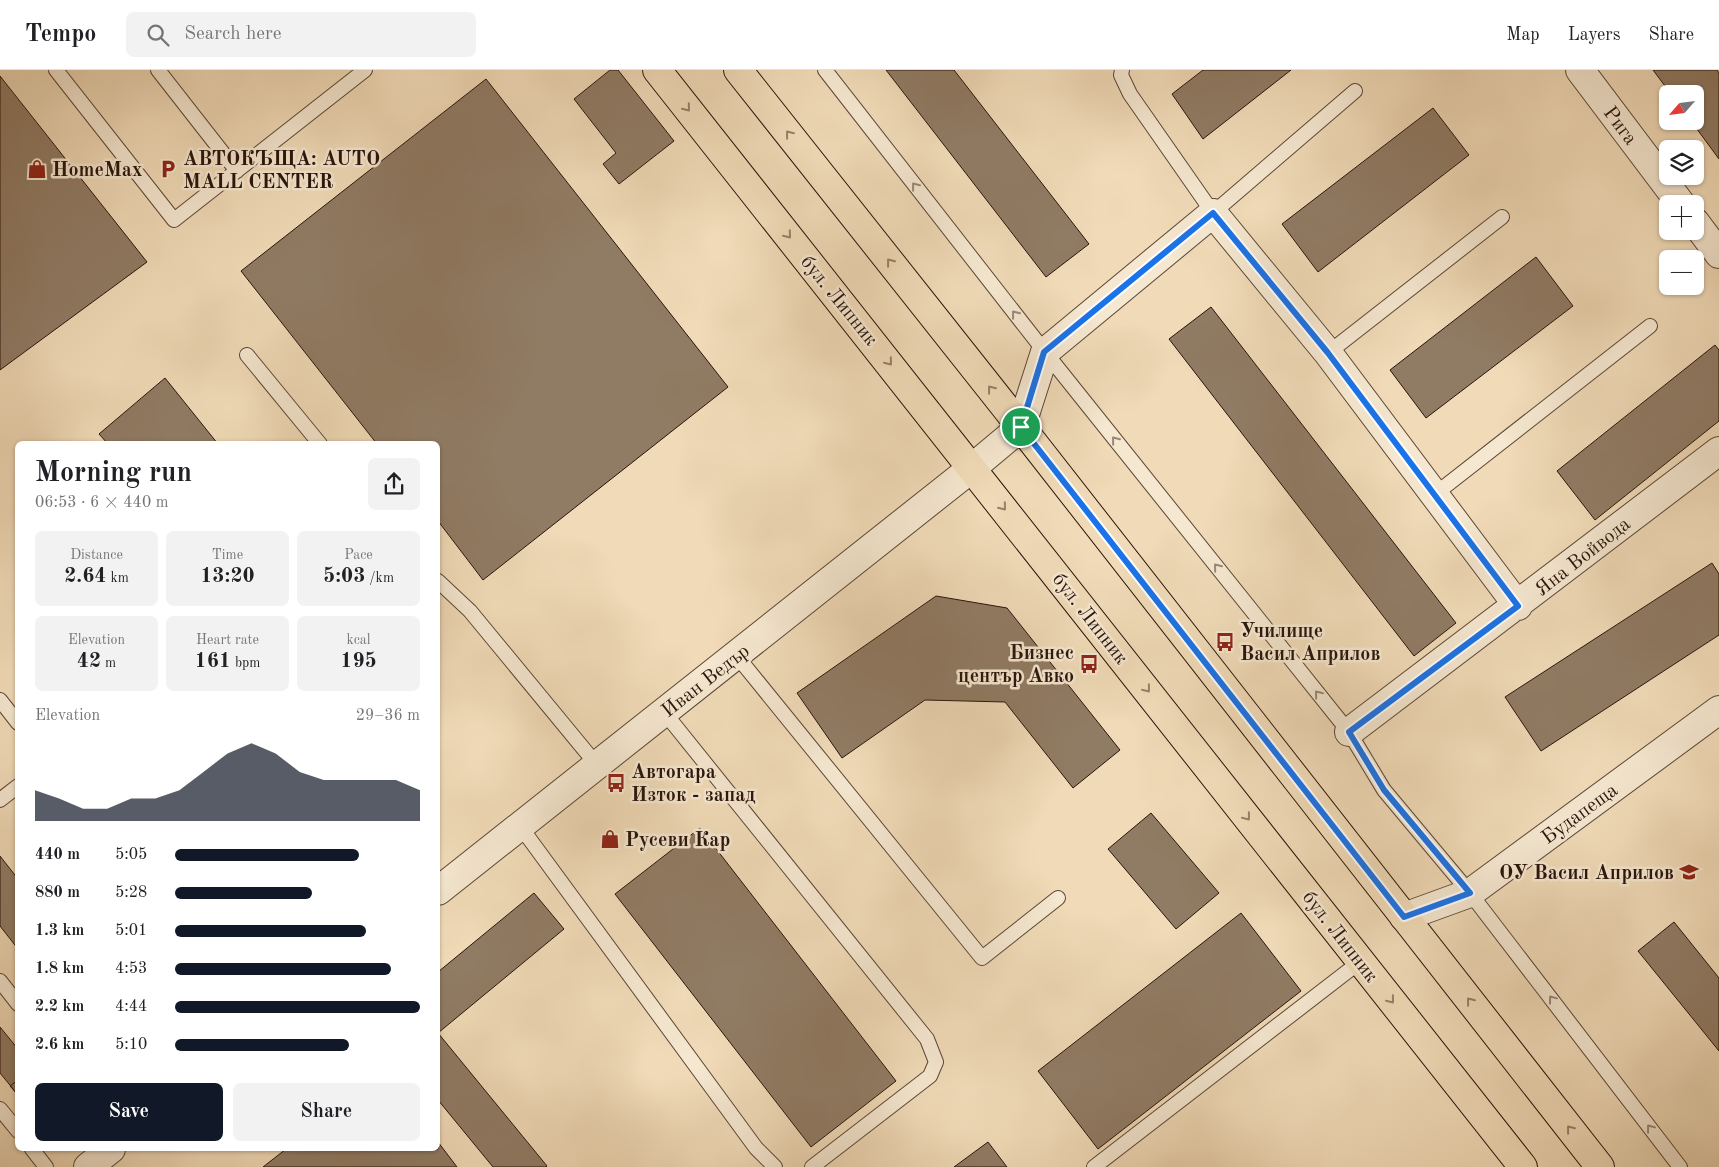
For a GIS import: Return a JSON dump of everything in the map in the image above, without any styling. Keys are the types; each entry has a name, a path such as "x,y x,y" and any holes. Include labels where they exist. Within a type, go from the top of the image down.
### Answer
{"main road":[{"name":"бул. Липник","path":"657,70 1523,1167"},
{"path":"738,70 1021,427 1600,1167"}],"street":[{"name":"Рига","path":"1580,70 1674,195"},
{"path":"1021,427 1044,352 1213,213 1328,353 1518,606"},
{"path":"1704,234 1719,254"},
{"name":"Иван Ведър","path":"440,889 972,468 1021,427"},
{"name":"Яна Войвода","path":"1349,732 1518,606 1719,451"},
{"name":"Будапеща","path":"1404,917 1470,893 1719,710"},
{"path":"88,1167 108,1151"}],"lane":[{"path":"56,70 174,220 359,72"},
{"path":"158,70 237,171"},
{"path":"825,70 1044,352 1349,732 1384,790 1470,893 1680,1167"},
{"path":"1122,70 1121,76 1130,94 1213,213 1355,91"},
{"path":"1328,353 1502,217"},
{"path":"1434,495 1650,326"},
{"path":"248,355 318,441"},
{"path":"440,583 470,611 597,765"},
{"path":"736,655 982,958 1058,898"},
{"path":"0,700 15,719"},
{"path":"664,712 927,1039 936,1062 930,1076 812,1167"},
{"path":"0,800 15,788"},
{"path":"520,826 756,1148 775,1167"},
{"path":"1094,1167 1361,961"},
{"path":"0,981 15,1000"},
{"path":"0,1109 15,1127"},
{"path":"34,1151 46,1167"}],"building":[{"path":"610,70 618,70 674,141 619,184 603,164 616,153 574,99"},
{"path":"886,70 954,70 1089,244 1046,277"},
{"path":"1203,70 1291,70 1203,139 1172,94"},
{"path":"1653,70 1717,70 1719,73 1719,159 1698,130 1704,130 1704,85 1664,85"},
{"name":"HomeMax","path":"0,76 147,262 0,370"},
{"path":"486,79 728,387 483,580 440,524 440,441 375,441 241,271"},
{"path":"1433,108 1469,155 1318,272 1282,224"},
{"path":"1536,257 1573,306 1426,418 1390,370"},
{"path":"1211,307 1456,623 1414,656 1169,339"},
{"path":"1715,345 1719,350 1719,421 1595,520 1557,471"},
{"path":"165,378 216,441 105,441 99,434"},
{"path":"1712,563 1719,574 1719,635 1541,751 1505,697"},
{"path":"936,596 1007,608 1120,750 1073,788 1005,702 925,700 842,758 797,693"},
{"path":"1151,813 1219,893 1176,929 1108,849"},
{"path":"700,828 896,1081 811,1147 615,894"},
{"path":"0,856 15,875 15,945 0,926"},
{"path":"534,893 564,929 440,1031 440,970"},
{"path":"1241,913 1301,991 1098,1149 1038,1071"},
{"path":"1674,922 1719,978 1719,1051 1638,951"},
{"path":"0,1027 15,1045 15,1091 0,1073"},
{"path":"440,1035 547,1166 493,1167 440,1102"},
{"path":"15,1082 15,1092 10,1086"},
{"path":"988,1142 1007,1167 954,1167"},
{"path":"440,1145 457,1167 263,1167 283,1151 440,1151"}],"place":[{"name":"HomeMax","path":"37,169"},
{"name":"АВТОКЪЩА: AUTO MALL CENTER","path":"168,169"},
{"name":"Училище Васил Априлов","path":"1225,642"},
{"name":"Бизнес център Авко","path":"1089,664"},
{"name":"Автогара Изток - запад","path":"616,783"},
{"name":"Русеви Кар","path":"610,839"},
{"name":"ОУ Васил Априлов","path":"1689,872"}],"route":[{"path":"1213,213 1328,353 1518,606 1349,732 1384,790 1470,893 1404,917 1021,427 1044,352 1213,213"}]}
